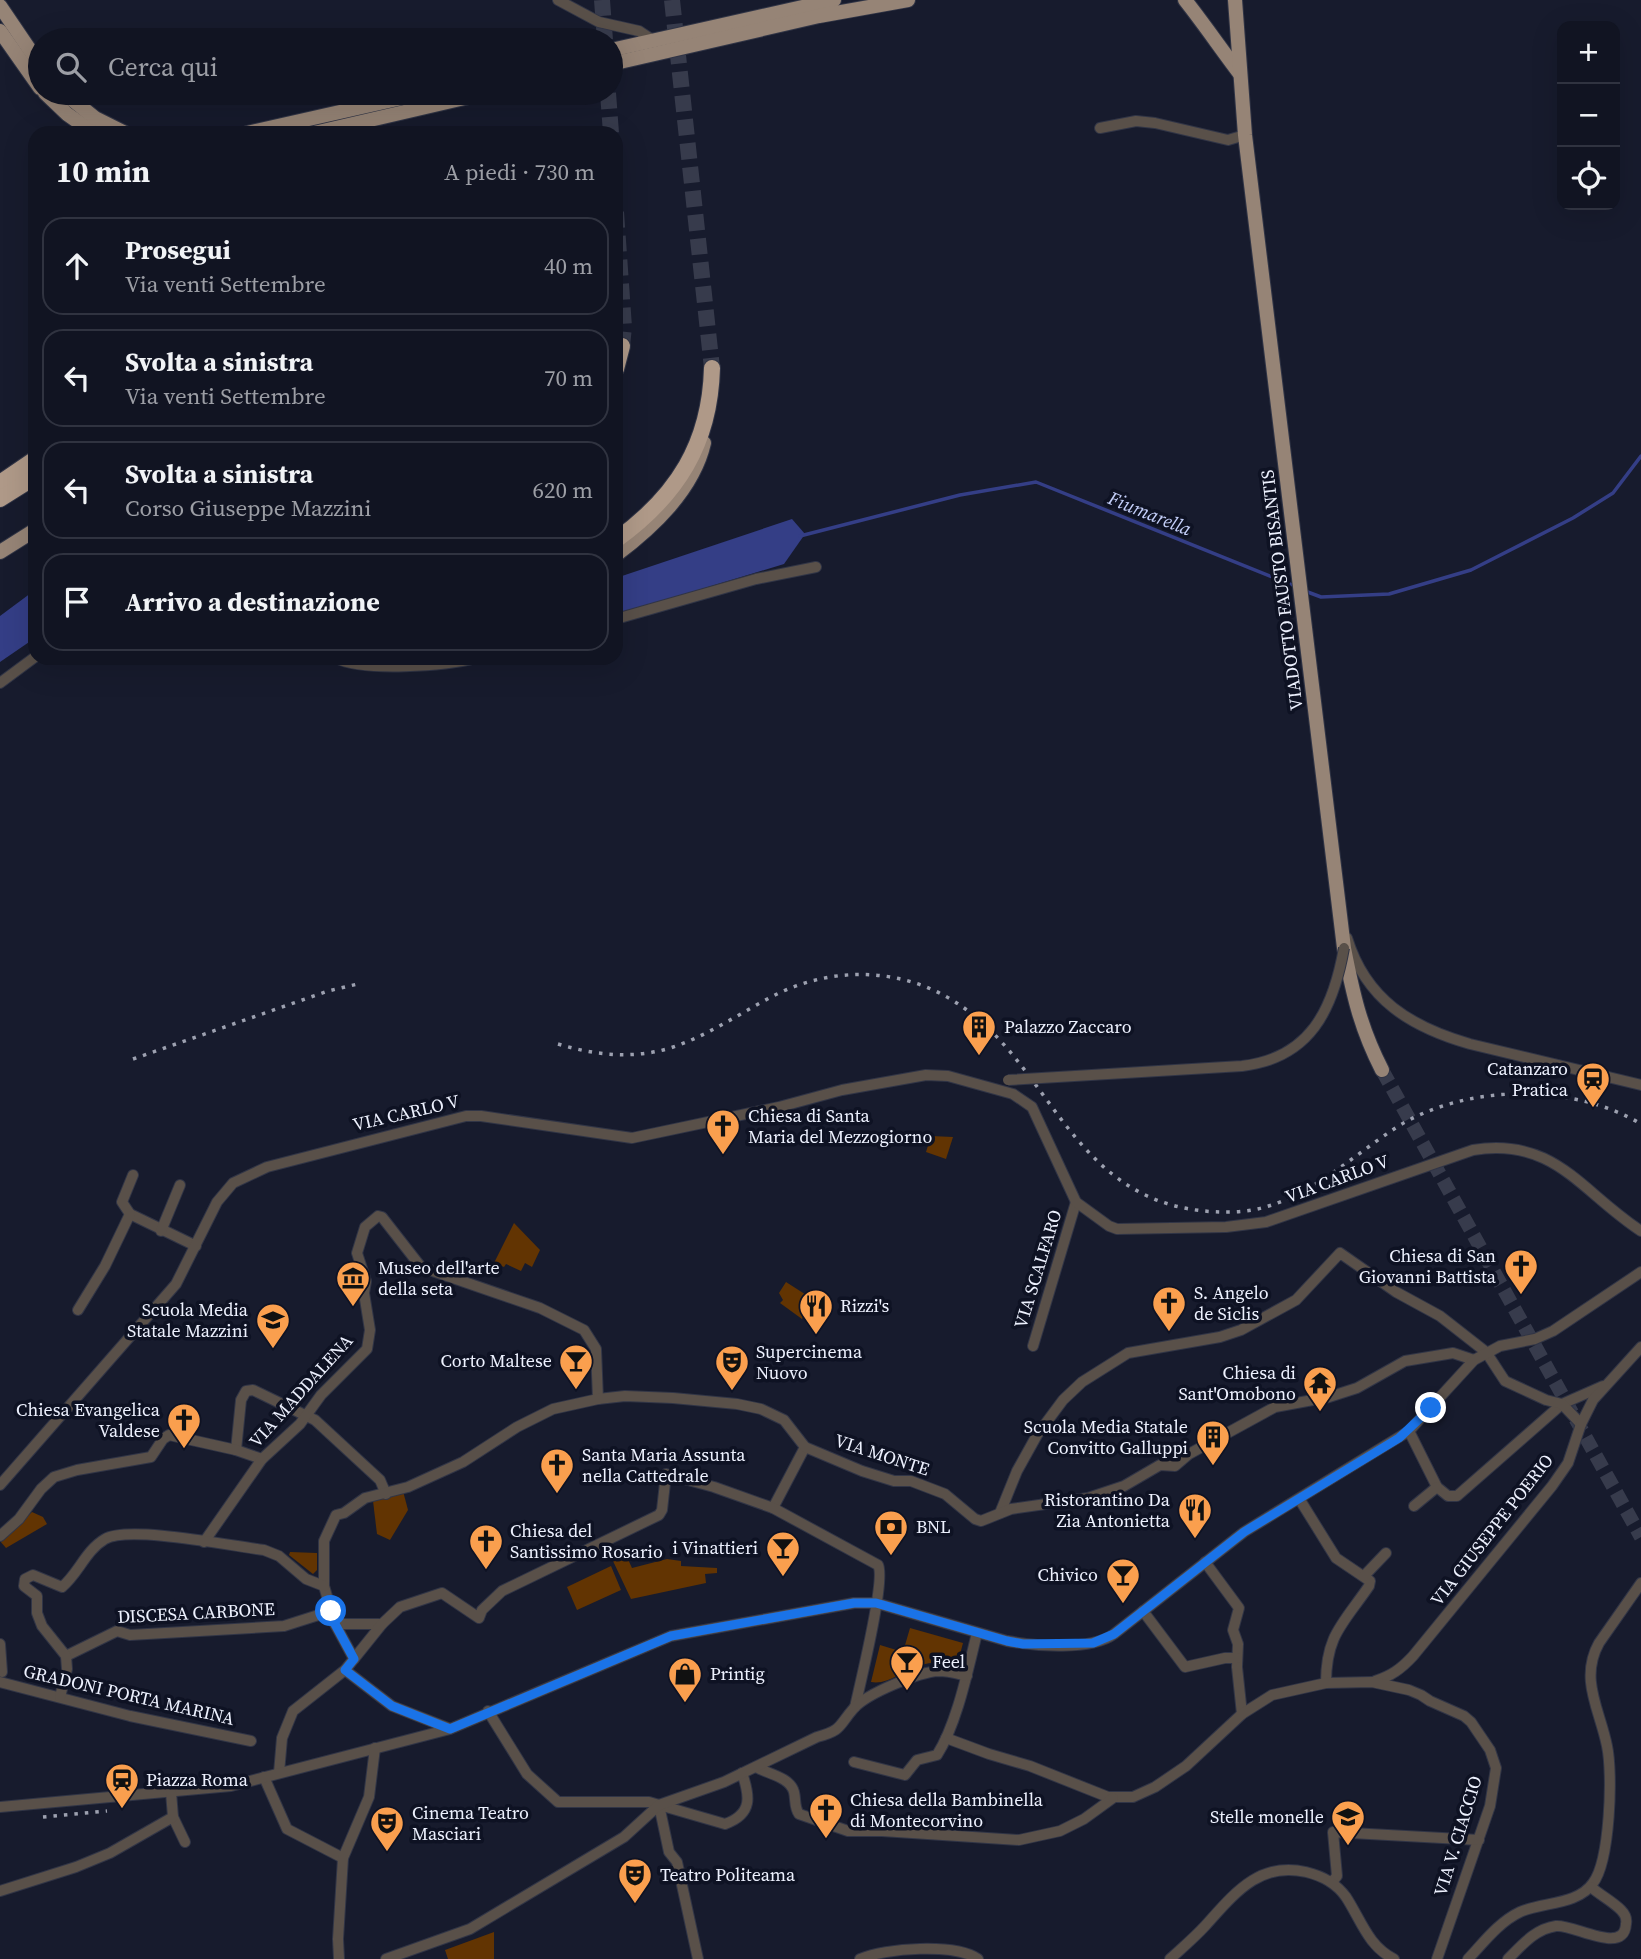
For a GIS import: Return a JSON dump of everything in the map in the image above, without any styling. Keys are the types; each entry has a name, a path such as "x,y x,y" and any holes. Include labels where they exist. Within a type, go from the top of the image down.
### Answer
{"highway":[{"path":"623,534 650,513 675,486 692,457 709,409 712,368"},
{"path":"0,483 28,464"},
{"path":"0,499 28,481"}],"main road":[{"path":"623,47 826,5 867,0"},
{"path":"623,61 826,5 908,0"},
{"path":"1185,0 1240,74"},
{"name":"VIADOTTO FAUSTO BISANTIS","path":"1235,0 1245,135 1343,948 1366,1040 1382,1070"},
{"path":"0,6 28,47"},
{"path":"0,31 28,71"},
{"path":"57,105 84,126"},
{"path":"80,105 112,126"},
{"path":"278,126 371,105"},
{"path":"344,126 434,105"},
{"path":"623,550 644,534 682,489 703,448 709,409"},
{"path":"0,541 28,525"},
{"path":"0,552 28,534"},
{"path":"0,552 28,541"}],"street":[{"path":"558,0 599,22 639,31 654,41"},
{"path":"1100,128 1136,121 1228,140 1245,135"},
{"path":"623,617 755,579 816,567"},
{"path":"0,683 28,662"},
{"path":"366,665 408,665"},
{"path":"1340,911 1357,966 1367,982 1408,1020 1445,1037 1641,1085"},
{"path":"969,1080 1242,1066 1269,1062 1292,1050 1305,1039 1323,1015 1337,984 1343,948"},
{"name":"VIA CARLO V","path":"0,1485 166,1297 183,1272 216,1202 225,1191 255,1171 448,1119 481,1116 632,1138 779,1107 842,1090 926,1075 948,1076 1013,1094 1025,1101 1038,1115 1076,1202 1109,1226 1126,1231 1244,1226 1285,1216 1473,1150 1496,1146 1527,1151 1555,1163 1641,1231"},
{"path":"133,1175 122,1202 130,1213 161,1231 196,1246"},
{"path":"161,1231 180,1185"},
{"name":"VIA SCALFARO","path":"1033,1346 1076,1202"},
{"path":"78,1310 105,1266 130,1213"},
{"name":"VIA MADDALENA","path":"204,1542 262,1459 365,1352 370,1330 364,1293 366,1281 357,1254 365,1227 380,1216 421,1267 540,1308 584,1330 596,1349 598,1399"},
{"path":"1000,1513 1017,1471 1037,1435 1063,1400 1082,1382 1128,1353 1230,1335 1296,1300 1340,1254 1396,1292 1437,1314 1486,1352 1505,1381 1546,1400 1562,1404 1581,1424"},
{"path":"0,1807 232,1786 450,1729 671,1636 854,1603 876,1603 1023,1644 1093,1643 1108,1638 1244,1532 1409,1431 1474,1360 1500,1346 1535,1339 1553,1331 1641,1272"},
{"name":"VIA GIUSEPPE POERIO","path":"1372,1682 1390,1676 1401,1668 1474,1583 1563,1472 1593,1400 1641,1348"},
{"path":"1000,1513 1020,1507 1088,1498 1124,1486 1160,1465 1175,1466 1189,1454 1275,1407 1357,1388 1405,1361 1453,1353 1474,1360"},
{"path":"1409,1431 1437,1487 1448,1496 1460,1494 1562,1404 1609,1384"},
{"path":"236,1450 240,1400 248,1390 255,1390 315,1420 380,1479 386,1494"},
{"name":"VIA MONTE","path":"598,1399 625,1396 673,1398 761,1409 784,1420 805,1447 862,1471 894,1481 911,1481 945,1494 975,1519 985,1520 1000,1513"},
{"path":"354,1659 335,1624 324,1586 324,1541 333,1518 365,1499 408,1487 463,1462 517,1427 554,1409 598,1399"},
{"path":"0,1536 19,1519 41,1489 54,1477 77,1470 151,1457 166,1436 173,1435 236,1450 262,1459"},
{"path":"773,1508 805,1447"},
{"path":"279,1773 282,1738 288,1718 299,1705 345,1670 382,1624 400,1607 442,1593 479,1618 482,1610 502,1591 659,1515 662,1510 666,1474 714,1487 773,1508 875,1562 881,1573 855,1707"},
{"path":"1414,1506 1437,1487"},
{"path":"1300,1500 1336,1558 1370,1581 1369,1587 1329,1646 1326,1683"},
{"path":"60,1697 67,1669 66,1656 38,1617 37,1597 24,1584 26,1577 33,1575 62,1587 97,1545 107,1538 118,1534 142,1534 270,1551 306,1579 324,1586"},
{"path":"1364,1576 1386,1553"},
{"path":"1205,1562 1239,1608 1233,1630 1238,1644 1241,1714"},
{"path":"1468,1959 1493,1932 1518,1913 1573,1898 1591,1886 1600,1871 1604,1854 1610,1774 1607,1745 1591,1695 1590,1672 1599,1643 1641,1583"},
{"name":"DISCESA CARBONE","path":"66,1656 117,1632 130,1635 284,1626 331,1611"},
{"path":"1143,1611 1185,1667 1237,1658"},
{"path":"335,1624 382,1624"},
{"path":"854,1762 904,1775 917,1760 937,1755 946,1738 967,1676 977,1633"},
{"path":"0,1644 1,1676"},
{"path":"345,1670 392,1706 450,1729"},
{"path":"386,1959 470,1928 624,1837 659,1805 743,1773 817,1737 833,1733 855,1707 875,1694 922,1674 939,1671 967,1676"},
{"name":"GRADONI PORTA MARINA","path":"1,1676 60,1697 130,1716 251,1741"},
{"name":"VIA V. CIACCIO","path":"1113,1798 1133,1797 1156,1787 1186,1766 1241,1714 1272,1695 1326,1683 1372,1682 1409,1690 1464,1716 1476,1728 1490,1750 1496,1768 1494,1791 1437,1959"},
{"path":"488,1711 527,1774 558,1802 649,1802 718,1824 732,1822 749,1801 743,1773"},
{"path":"946,1738 1113,1798"},
{"path":"339,1959 343,1858 372,1787 375,1748"},
{"path":"756,1767 789,1783 794,1790 796,1810 799,1814 848,1831 1029,1839 1060,1830 1084,1819 1113,1798"},
{"path":"264,1776 287,1829 343,1858"},
{"path":"171,1792 173,1817 185,1842"},
{"path":"681,1811 683,1797"},
{"path":"659,1805 669,1852 677,1862 698,1959"},
{"path":"0,1891 76,1867 110,1853 173,1817"},
{"path":"1332,1882 1337,1876 1333,1832 1479,1840"},
{"path":"1170,1959 1204,1927 1232,1895 1277,1869 1317,1874 1332,1882 1346,1897 1369,1937 1391,1958"},
{"path":"1508,1959 1529,1938 1540,1931 1557,1926 1571,1927 1605,1938 1615,1939 1622,1935 1626,1926 1623,1913 1591,1886"},
{"path":"860,1959 884,1951 906,1949 957,1951 978,1959"}],"shaded area":[{"path":"931,1136 953,1137 946,1159 926,1152"},
{"path":"514,1223 540,1250 532,1267 525,1263 521,1271 506,1264 504,1267 494,1263"},
{"path":"786,1282 811,1298 802,1319 780,1303 783,1300 779,1293"},
{"path":"403,1491 408,1510 390,1540 377,1534 373,1501"},
{"path":"32,1512 43,1517 47,1524 6,1548 0,1541"},
{"path":"290,1552 317,1553 317,1570 313,1574 289,1555"},
{"path":"626,1555 632,1568 667,1559 681,1561 681,1566 717,1568 717,1573 705,1574 706,1583 631,1599 613,1561"},
{"path":"611,1566 621,1590 577,1610 567,1587"},
{"path":"910,1628 963,1643 958,1662 923,1664 889,1680 871,1682 880,1645 903,1652"},
{"path":"494,1932 494,1959 448,1959 445,1950"}],"water":[{"path":"792,519 805,534 784,564 623,613 623,576"},
{"path":"28,595 28,643 0,662 0,616"}],"waterway":[{"name":"Fiumarella","path":"1305,591 1321,597 1389,594 1471,570 1573,518 1613,493 1641,456"},
{"name":"Fiumarella","path":"800,536 960,495 1036,482 1295,586"}],"tunnel":[{"path":"602,0 604,28"},
{"path":"672,0 712,368"},
{"path":"609,105 610,126"},
{"path":"623,313 623,336"},
{"path":"1382,1070 1641,1537"}],"railway":[{"path":"558,1044 612,1054 653,1052 696,1038 777,994 812,981 848,975 885,976 903,980 921,985 966,1009 1002,1042 1091,1155 1128,1185 1173,1205 1232,1212 1255,1210 1298,1194 1394,1129 1421,1114 1451,1103 1517,1094 1550,1095 1613,1110 1641,1124"},
{"path":"133,1059 328,991 362,983"},
{"path":"43,1817 107,1811"}],"place":[{"name":"Palazzo Zaccaro","path":"979,1057"},
{"name":"Catanzaro Pratica","path":"1593,1109"},
{"name":"Chiesa di Santa Maria del Mezzogiorno","path":"723,1156"},
{"name":"Chiesa di San Giovanni Battista","path":"1521,1296"},
{"name":"Museo dell'arte della seta","path":"353,1308"},
{"name":"S. Angelo de Siclis","path":"1169,1333"},
{"name":"Rizzi's","path":"816,1336"},
{"name":"Scuola Media Statale Mazzini","path":"273,1350"},
{"name":"Corto Maltese","path":"576,1391"},
{"name":"Supercinema Nuovo","path":"732,1392"},
{"name":"Chiesa di Sant'Omobono","path":"1320,1413"},
{"name":"Chiesa Evangelica Valdese","path":"184,1450"},
{"name":"Scuola Media Statale Convitto Galluppi","path":"1213,1467"},
{"name":"Santa Maria Assunta nella Cattedrale","path":"557,1495"},
{"name":"Ristorantino Da Zia Antonietta","path":"1195,1540"},
{"name":"BNL","path":"891,1557"},
{"name":"Chiesa del Santissimo Rosario","path":"486,1571"},
{"name":"i Vinattieri","path":"783,1578"},
{"name":"Chivico","path":"1123,1605"},
{"name":"Feel","path":"907,1692"},
{"name":"Printig","path":"685,1704"},
{"name":"Piazza Roma","path":"122,1810"},
{"name":"Chiesa della Bambinella di Montecorvino","path":"826,1840"},
{"name":"Stelle monelle","path":"1348,1847"},
{"name":"Cinema Teatro Masciari","path":"387,1853"},
{"name":"Teatro Politeama","path":"635,1905"}],"route":[{"path":"331,1611 354,1659 345,1670 392,1706 450,1729 671,1636 854,1603 876,1603 1023,1644 1100,1642 1114,1634 1244,1532 1399,1438 1431,1408"}]}
